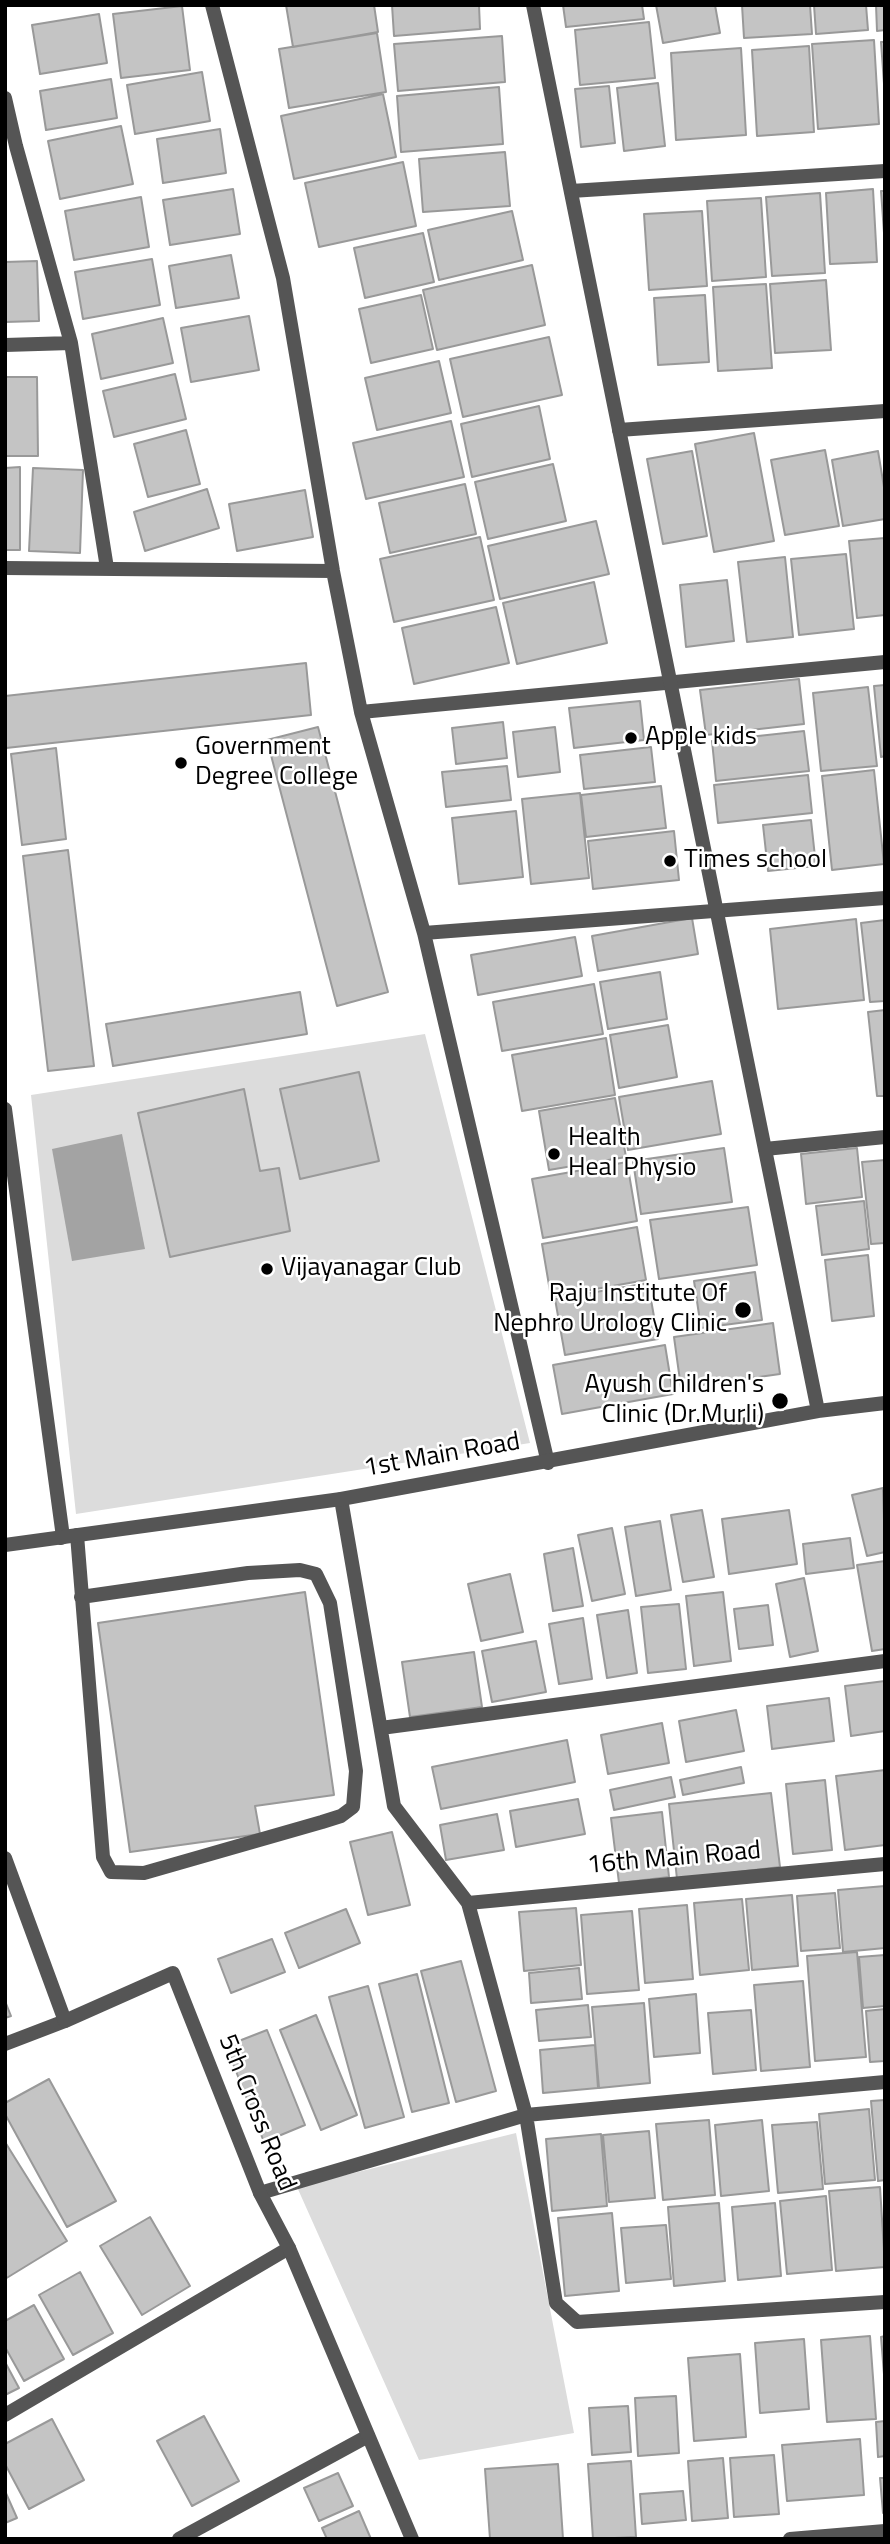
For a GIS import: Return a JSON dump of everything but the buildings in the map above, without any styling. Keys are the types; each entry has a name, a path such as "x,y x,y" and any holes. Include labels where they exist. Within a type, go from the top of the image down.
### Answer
{"street":[{"path":"212,5 284,278 333,571 361,712 424,933 548,1463"},
{"path":"533,5 818,1411"},
{"path":"5,98 10,146 71,343 107,568"},
{"path":"571,191 885,171"},
{"path":"5,345 71,343"},
{"path":"619,430 885,411"},
{"path":"5,568 333,571"},
{"path":"361,712 670,680 885,662"},
{"path":"424,933 885,898"},
{"path":"5,1109 67,1537 81,1597 103,1857 111,1872 144,1873 322,1822 341,1816 353,1807 356,1771 330,1603 316,1574 300,1570 248,1573 81,1597"},
{"path":"765,1149 885,1137"},
{"name":"1st Main Road","path":"5,1545 341,1499 548,1463 818,1411 885,1403"},
{"path":"341,1499 394,1807 468,1903 526,2115 556,2303 578,2322 885,2302"},
{"path":"381,1728 885,1661"},
{"path":"5,1858 65,2021 5,2044"},
{"name":"16th Main Road","path":"468,1903 885,1864"},
{"name":"5th Cross Road","path":"65,2021 173,1973 260,2193 289,2248 412,2539"},
{"path":"260,2193 526,2115 885,2082"},
{"path":"5,2415 289,2248"},
{"path":"179,2539 368,2436"},
{"path":"790,2539 885,2531"}],"shaded area":[{"name":"Vijayanagar Club","path":"425,1034 530,1443 76,1514 31,1095"},
{"path":"122,1134 145,1249 72,1261 52,1149"},
{"path":"516,2133 574,2433 419,2460 297,2187"}],"place":[{"name":"Apple kids","path":"631,738"},
{"name":"Government Degree College","path":"181,763"},
{"name":"Times school","path":"670,861"},
{"name":"Health Heal Physio","path":"554,1154"},
{"name":"Vijayanagar Club","path":"267,1269"},
{"name":"Raju Institute Of Nephro Urology Clinic","path":"743,1310"},
{"name":"Ayush Children's Clinic (Dr.Murli)","path":"780,1401"}]}
